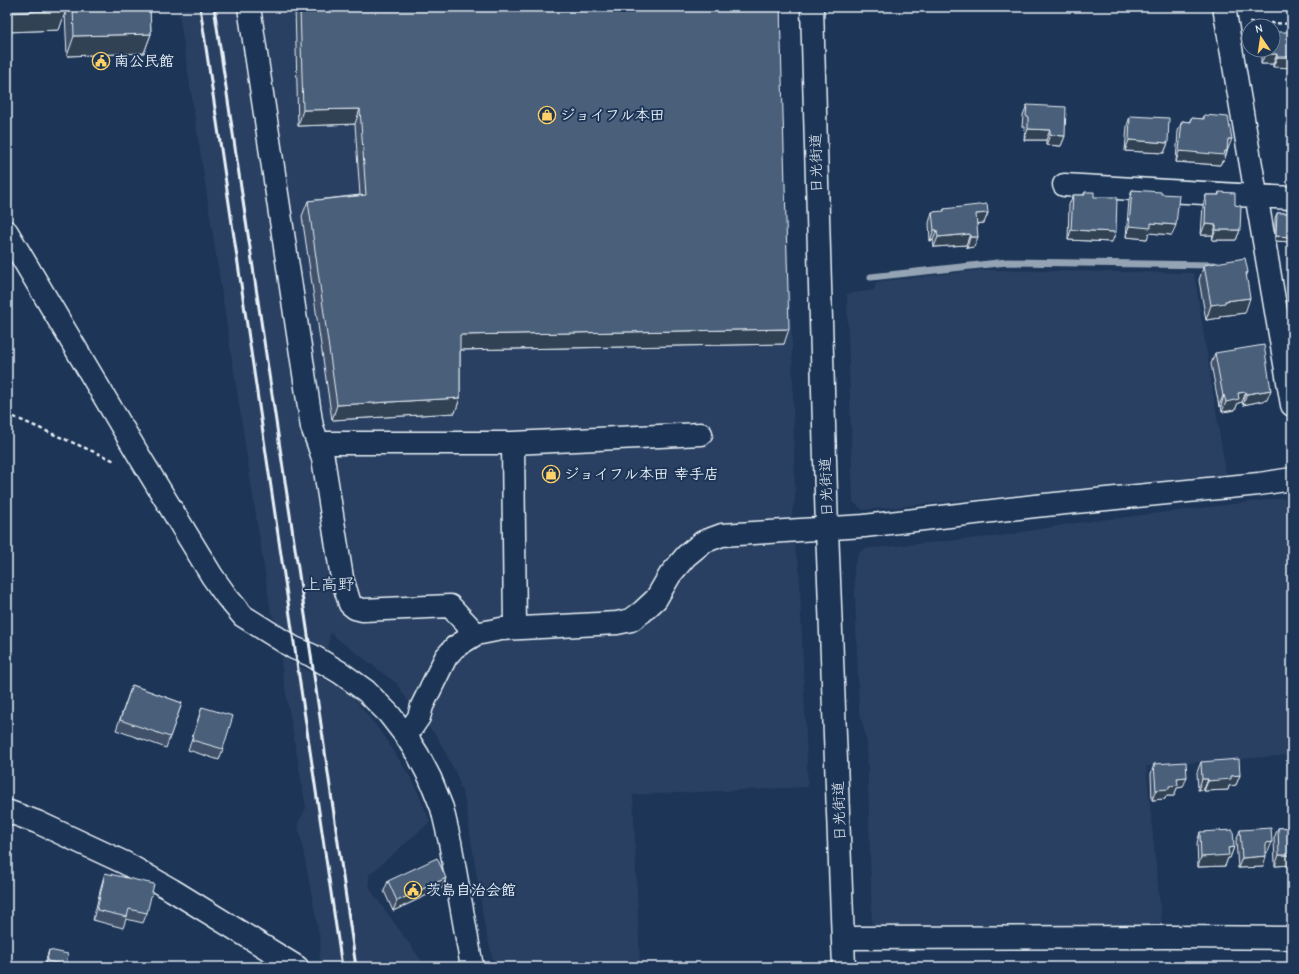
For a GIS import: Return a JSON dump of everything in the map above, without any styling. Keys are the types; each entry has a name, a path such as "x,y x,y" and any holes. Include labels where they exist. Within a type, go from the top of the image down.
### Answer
{"main road":[{"path":"249,7 312,427 323,458 342,578 350,604 355,608 363,610 450,606 476,634"},
{"name":"日光街道","path":"812,7 827,529 844,967"},
{"path":"1226,15 1292,405"},
{"path":"1064,185 1292,198"},
{"path":"8,235 141,459 212,576 227,597 244,616 294,648 311,655 341,673 366,691 390,714 406,736 430,778 442,808 450,842 472,967"},
{"path":"318,443 513,442 701,434"},
{"path":"513,442 515,628"},
{"path":"406,736 420,717 422,706 446,657 455,647 476,634 501,629 617,623 631,620 656,599 670,575 686,556 703,542 722,536 864,526 1035,506 1259,484 1292,479"},
{"path":"7,811 37,822 125,863 172,890 297,967"},
{"path":"844,938 1292,938"}],"path":[{"path":"1226,15 1238,22 1292,24"},
{"path":"7,414 121,464 141,459"}],"shaded area":[{"name":"ジョイフル本田 幸手店","path":"178,7 780,7 792,345 795,501 792,512 796,556 799,564 808,787 633,795 640,967 495,967 485,928 465,801 456,773 436,735 419,717 396,683 330,633 328,652 277,624 271,613"},
{"path":"981,270 1194,273 1226,474 863,510 853,502 847,294 874,290 876,282"},
{"path":"1283,498 1292,506 1292,755 1146,766 1162,926 872,928 867,742 859,710 854,566 859,553 864,549 1000,536 1069,524"},
{"path":"282,657 340,688 357,702 384,736 414,783 430,822 369,875 369,885 372,892 426,967 319,967 321,944 298,823 306,808 281,664"}],"building":[{"path":"7,7 66,7 66,10 7,13"},
{"path":"73,7 150,7 151,34 74,36"},
{"path":"300,7 780,7 789,329 460,335 460,398 337,405 308,201 366,195 360,109 303,110"},
{"path":"1281,32 1292,32 1292,57 1281,57"},
{"path":"1027,105 1066,107 1065,136 1050,135 1050,130 1028,129 1028,117 1026,116"},
{"path":"1204,115 1228,117 1232,139 1228,139 1227,151 1225,151 1224,155 1179,151 1182,121 1191,122 1191,118 1204,119"},
{"path":"1130,116 1169,118 1168,143 1129,140"},
{"path":"1132,190 1179,195 1176,225 1151,223 1151,228 1129,226"},
{"path":"1085,192 1094,192 1094,197 1117,197 1116,232 1071,230 1073,195 1085,195"},
{"path":"1219,192 1235,193 1235,205 1241,206 1240,230 1216,230 1216,225 1205,224 1206,195 1219,195"},
{"path":"987,204 988,213 976,214 978,237 970,237 970,234 938,237 937,230 934,230 932,212 944,211 944,209"},
{"path":"1277,213 1292,213 1292,237 1276,236"},
{"path":"1245,258 1248,272 1246,273 1250,298 1225,301 1225,303 1211,305 1204,265"},
{"path":"1264,345 1271,390 1247,394 1246,392 1238,393 1239,399 1226,402 1224,395 1223,396 1215,353"},
{"path":"132,685 182,703 170,737 120,720"},
{"path":"202,707 233,716 223,749 192,740"},
{"path":"1239,759 1240,775 1231,776 1231,779 1208,781 1208,779 1202,779 1201,762"},
{"path":"1186,762 1187,777 1177,778 1178,785 1169,786 1169,789 1156,790 1154,764"},
{"path":"1292,827 1292,855 1279,855 1278,828"},
{"path":"1271,828 1272,842 1266,843 1266,856 1242,858 1240,830"},
{"path":"1233,830 1234,847 1228,848 1229,855 1201,857 1200,832"},
{"path":"437,858 446,878 397,901 388,881"},
{"path":"105,873 154,884 147,913 129,909 127,917 97,910"},
{"path":"49,950 68,954 66,965 47,961"},
{"path":"1276,964 1276,967 1239,967 1238,965"},
{"path":"1233,965 1233,967 1197,967 1197,966"},
{"path":"1280,965 1292,965 1292,967 1280,967"}],"waterway":[{"path":"871,277 1007,262 1214,265"}],"railway":[{"path":"200,7 342,967"},
{"path":"214,7 356,967"}],"place":[{"name":"南公民館","path":"101,61"},
{"name":"ジョイフル本田","path":"547,115"},
{"name":"ジョイフル本田 幸手店","path":"551,474"},
{"name":"茨島自治会館","path":"413,890"}],"district":[{"name":"上高野","path":"329,584"}]}
